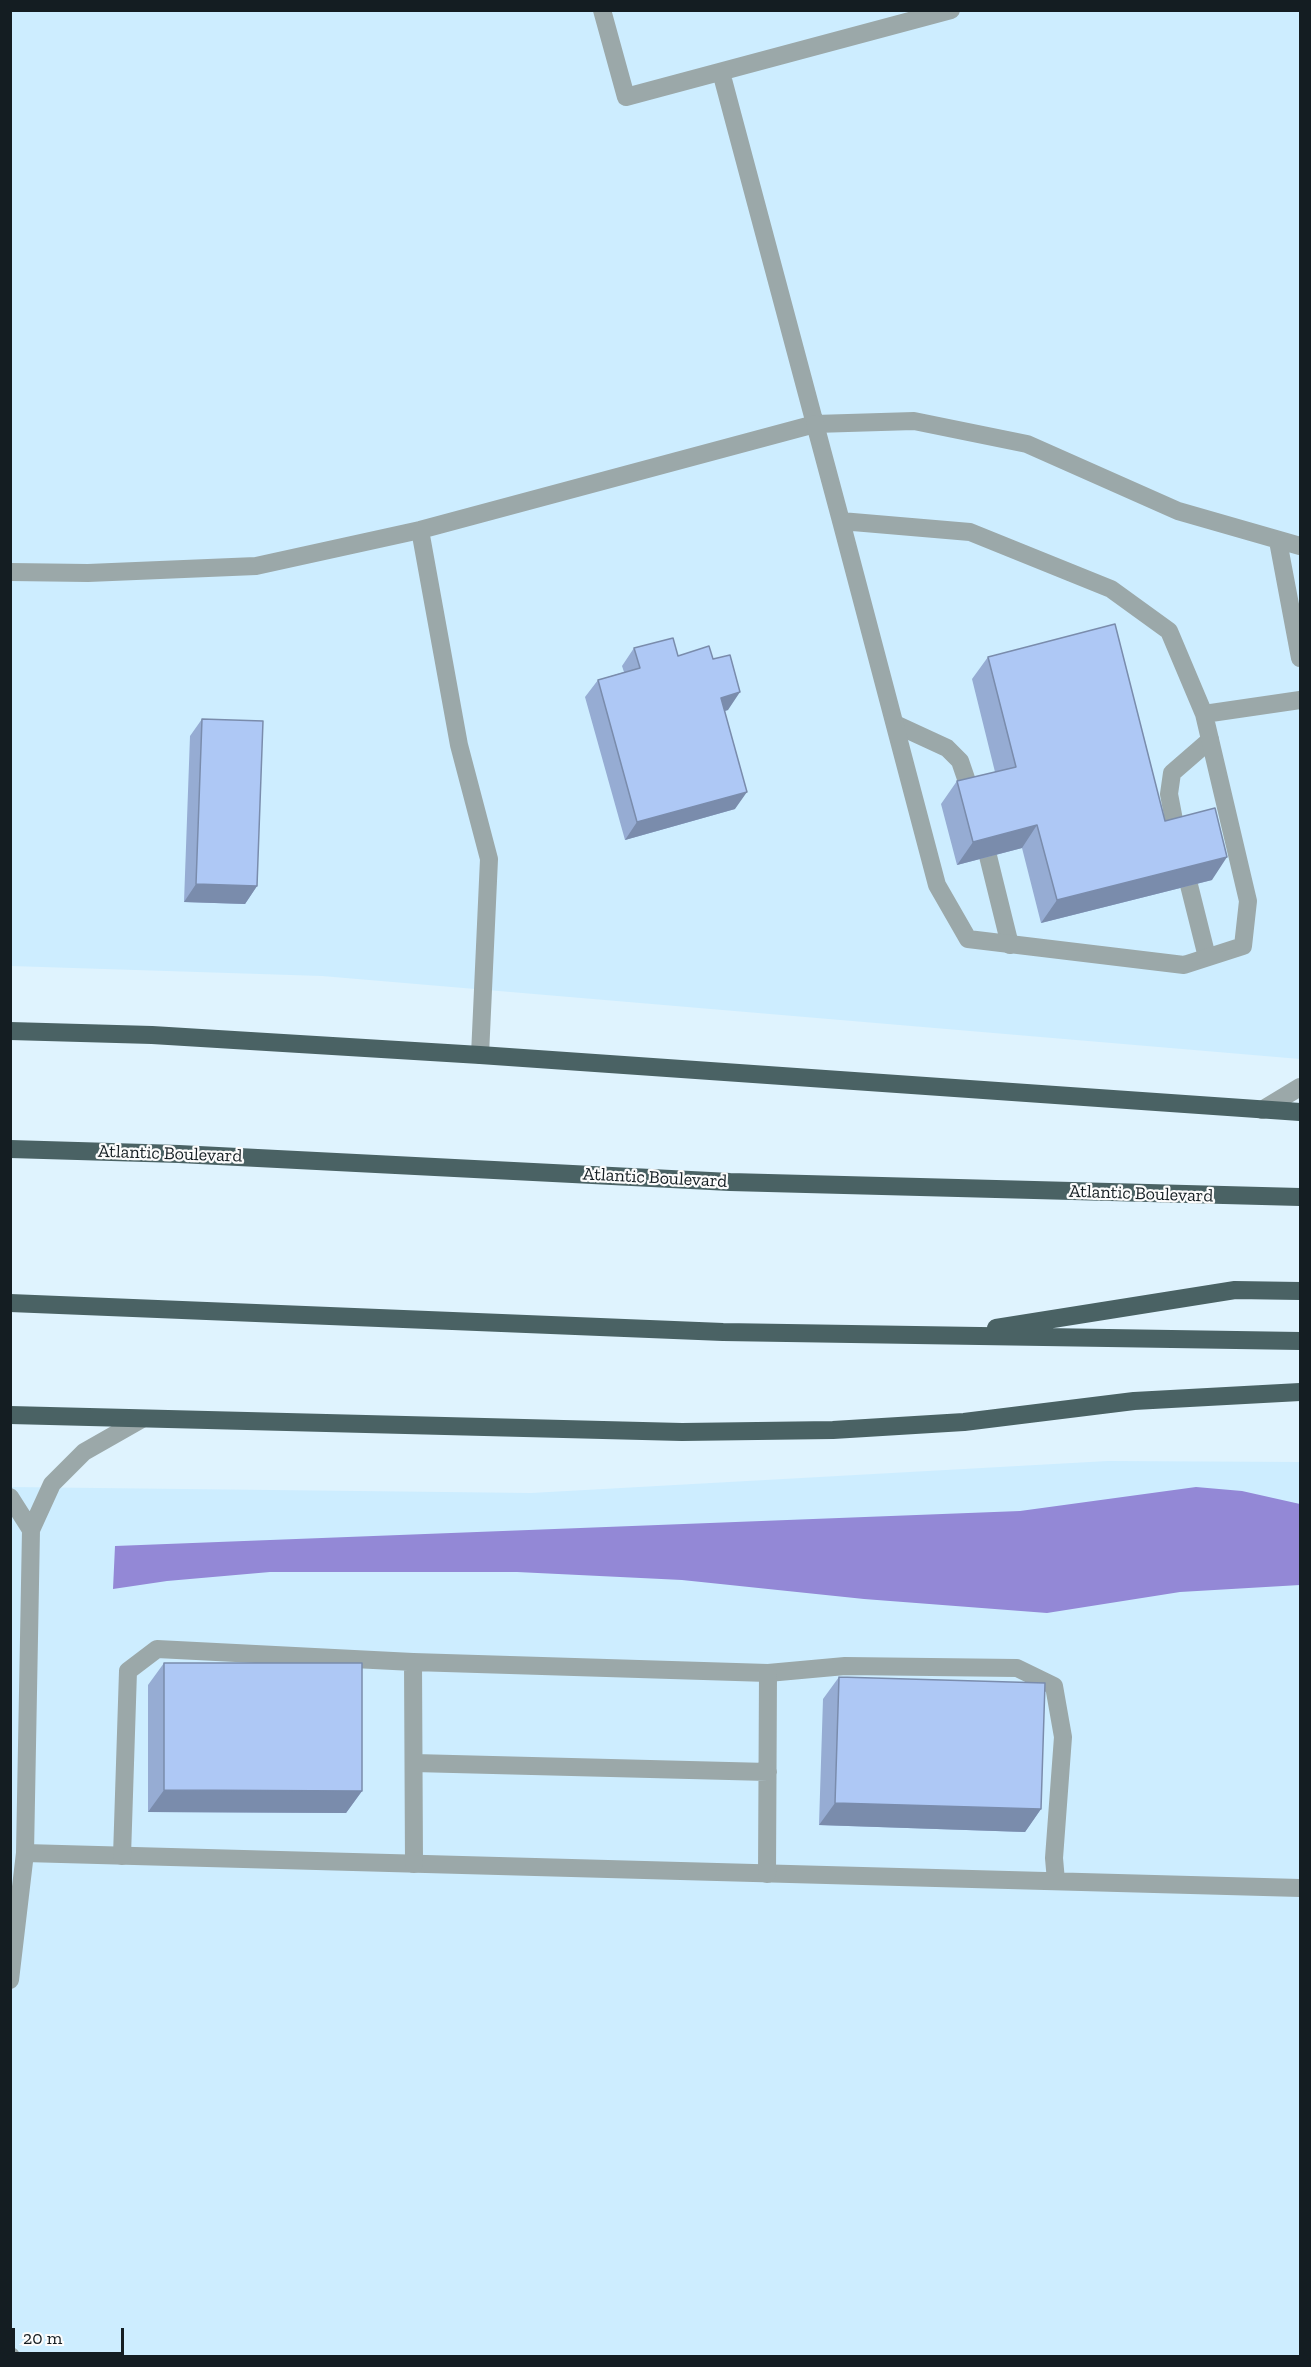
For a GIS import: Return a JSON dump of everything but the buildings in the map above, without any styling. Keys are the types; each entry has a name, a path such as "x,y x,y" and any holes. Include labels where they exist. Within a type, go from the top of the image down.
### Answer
{"highway":[{"path":"10,1031 152,1035 707,1069 1066,1097 1300,1112"},
{"name":"Atlantic Boulevard","path":"10,1149 179,1154 730,1182 1300,1197"},
{"path":"947,1336 1235,1290 1300,1291"},
{"path":"10,1304 723,1332 1300,1341"},
{"path":"10,1415 671,1432 833,1430 964,1422 1134,1401 1300,1392"}],"street":[{"path":"602,10 626,97 951,10"},
{"path":"721,72 937,885 968,939 1184,965 1243,946 1248,901 1204,714 1169,631 1111,589 970,532 841,521"},
{"path":"10,572 88,573 256,566 420,530 815,424 914,421 1027,444 1178,511 1300,546"},
{"path":"420,530 459,745 489,860 480,1055"},
{"path":"1278,541 1300,658"},
{"path":"1204,714 1300,700"},
{"path":"895,724 947,748 960,761 972,796"},
{"path":"1177,836 1169,794 1172,773 1210,740"},
{"path":"988,856 1010,945"},
{"path":"1190,885 1207,957"},
{"path":"1262,1110 1300,1088"},
{"path":"10,1980 16,1875 25,1853 18,1803 19,1727 31,1530 52,1484 84,1452 142,1419"},
{"path":"10,1497 31,1530"},
{"path":"122,1856 128,1671 157,1649 414,1662 768,1673 845,1666 1017,1668 1054,1686 1064,1737 1054,1858 1056,1881"},
{"path":"414,1662 414,1864"},
{"path":"767,1874 768,1673"},
{"path":"414,1763 768,1772"},
{"path":"25,1853 1300,1888"}],"shaded area":[{"path":"11,11 1300,11 1300,1059 322,976 11,966"},
{"path":"1108,1461 1300,1462 1300,2356 11,2356 11,1487 531,1493"},
{"path":"1196,1487 1242,1491 1300,1504 1300,1585 1180,1592 1047,1613 864,1599 682,1580 517,1572 270,1572 167,1581 113,1589 115,1546 1020,1511"}]}
